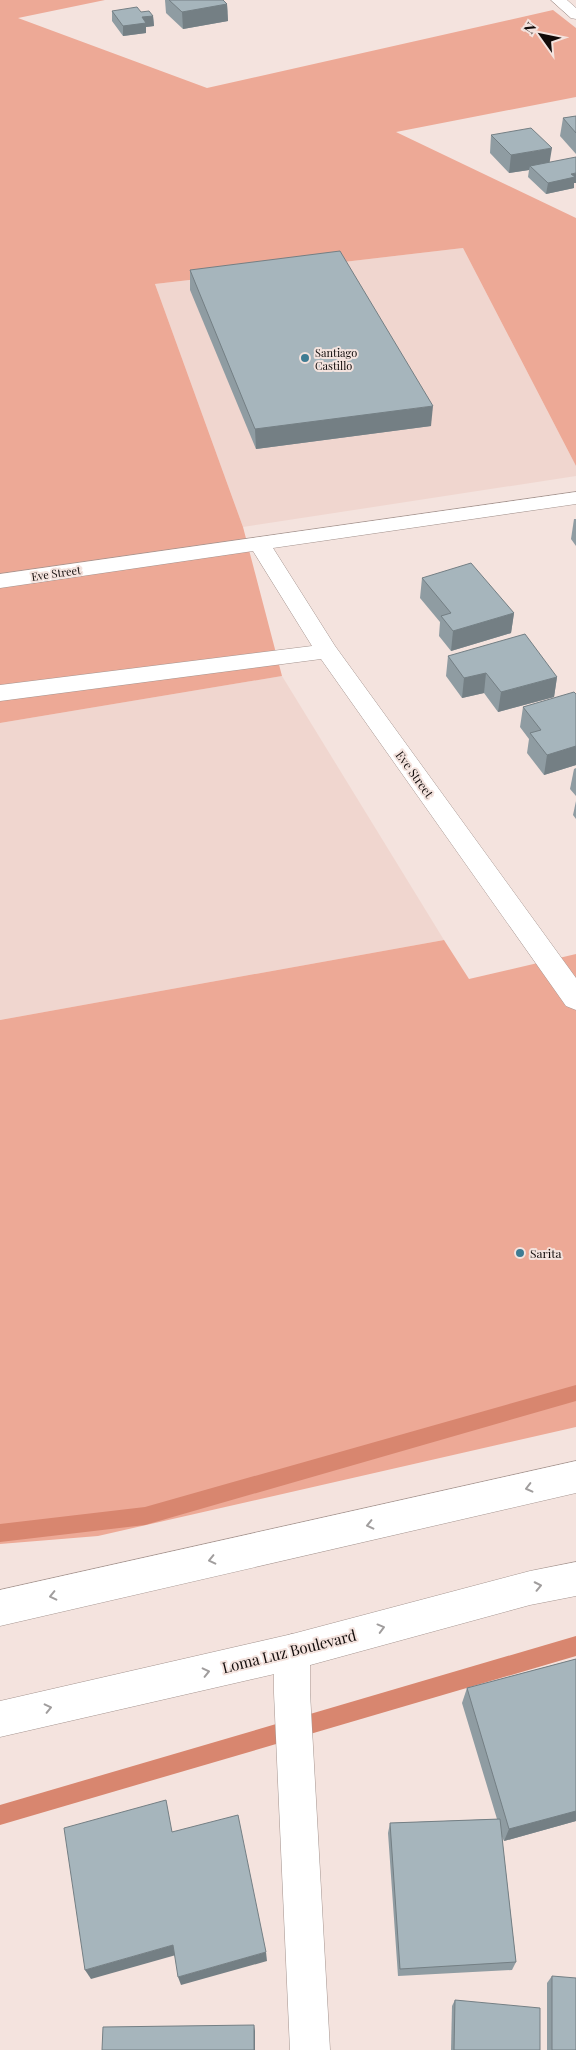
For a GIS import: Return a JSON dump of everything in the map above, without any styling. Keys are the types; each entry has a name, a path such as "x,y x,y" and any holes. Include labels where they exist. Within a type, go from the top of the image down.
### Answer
{"main road":[{"path":"558,0 576,15"},
{"name":"Eve Street","path":"0,581 576,498"},
{"name":"Eve Street","path":"260,545 327,651 576,999"},
{"path":"0,693 327,651"},
{"path":"0,1608 576,1477"},
{"name":"Loma Luz Boulevard","path":"0,1719 292,1652 530,1588 576,1579"},
{"path":"292,1652 292,1693 310,2050"}],"shaded area":[{"path":"0,0 105,0 18,18 207,88 553,10 576,28 576,97 396,132 576,218 576,466 463,248 155,284 243,527 282,676 0,723"},
{"path":"463,248 576,466 576,476 243,527 155,284"},
{"path":"282,676 444,940 0,1020 0,723"},
{"path":"444,940 469,979 576,954 576,1427 98,1536 0,1544 0,1020"}],"building":[{"path":"169,0 223,0 227,4 182,12"},
{"path":"137,7 141,12 149,11 153,16 142,17 146,23 123,26 112,11"},
{"path":"576,116 576,133 563,118"},
{"path":"531,128 552,148 511,155 491,135"},
{"path":"576,157 576,173 571,174 575,177 548,183 530,166"},
{"name":"Santiago Castillo","path":"340,251 433,406 255,429 190,270"},
{"path":"471,563 514,613 453,631 441,616 451,613 422,578"},
{"path":"525,634 557,677 501,692 486,673 464,678 448,656"},
{"path":"574,692 576,694 576,746 547,755 530,733 541,730 523,707"},
{"path":"576,1659 576,1811 509,1829 467,1688"},
{"path":"166,1800 172,1832 238,1815 266,1952 178,1977 173,1945 85,1970 64,1828"},
{"path":"500,1819 516,1962 400,1969 390,1823"},
{"path":"552,1976 576,1978 576,2050 552,2050"},
{"path":"455,2000 540,2008 540,2050 454,2050"},
{"path":"254,2025 254,2050 102,2050 103,2027"}],"waterway":[{"path":"0,1533 145,1516 576,1393"},
{"path":"0,1815 576,1646"}],"place":[{"name":"Santiago Castillo","path":"305,358"},
{"name":"Sarita","path":"520,1253"}]}
